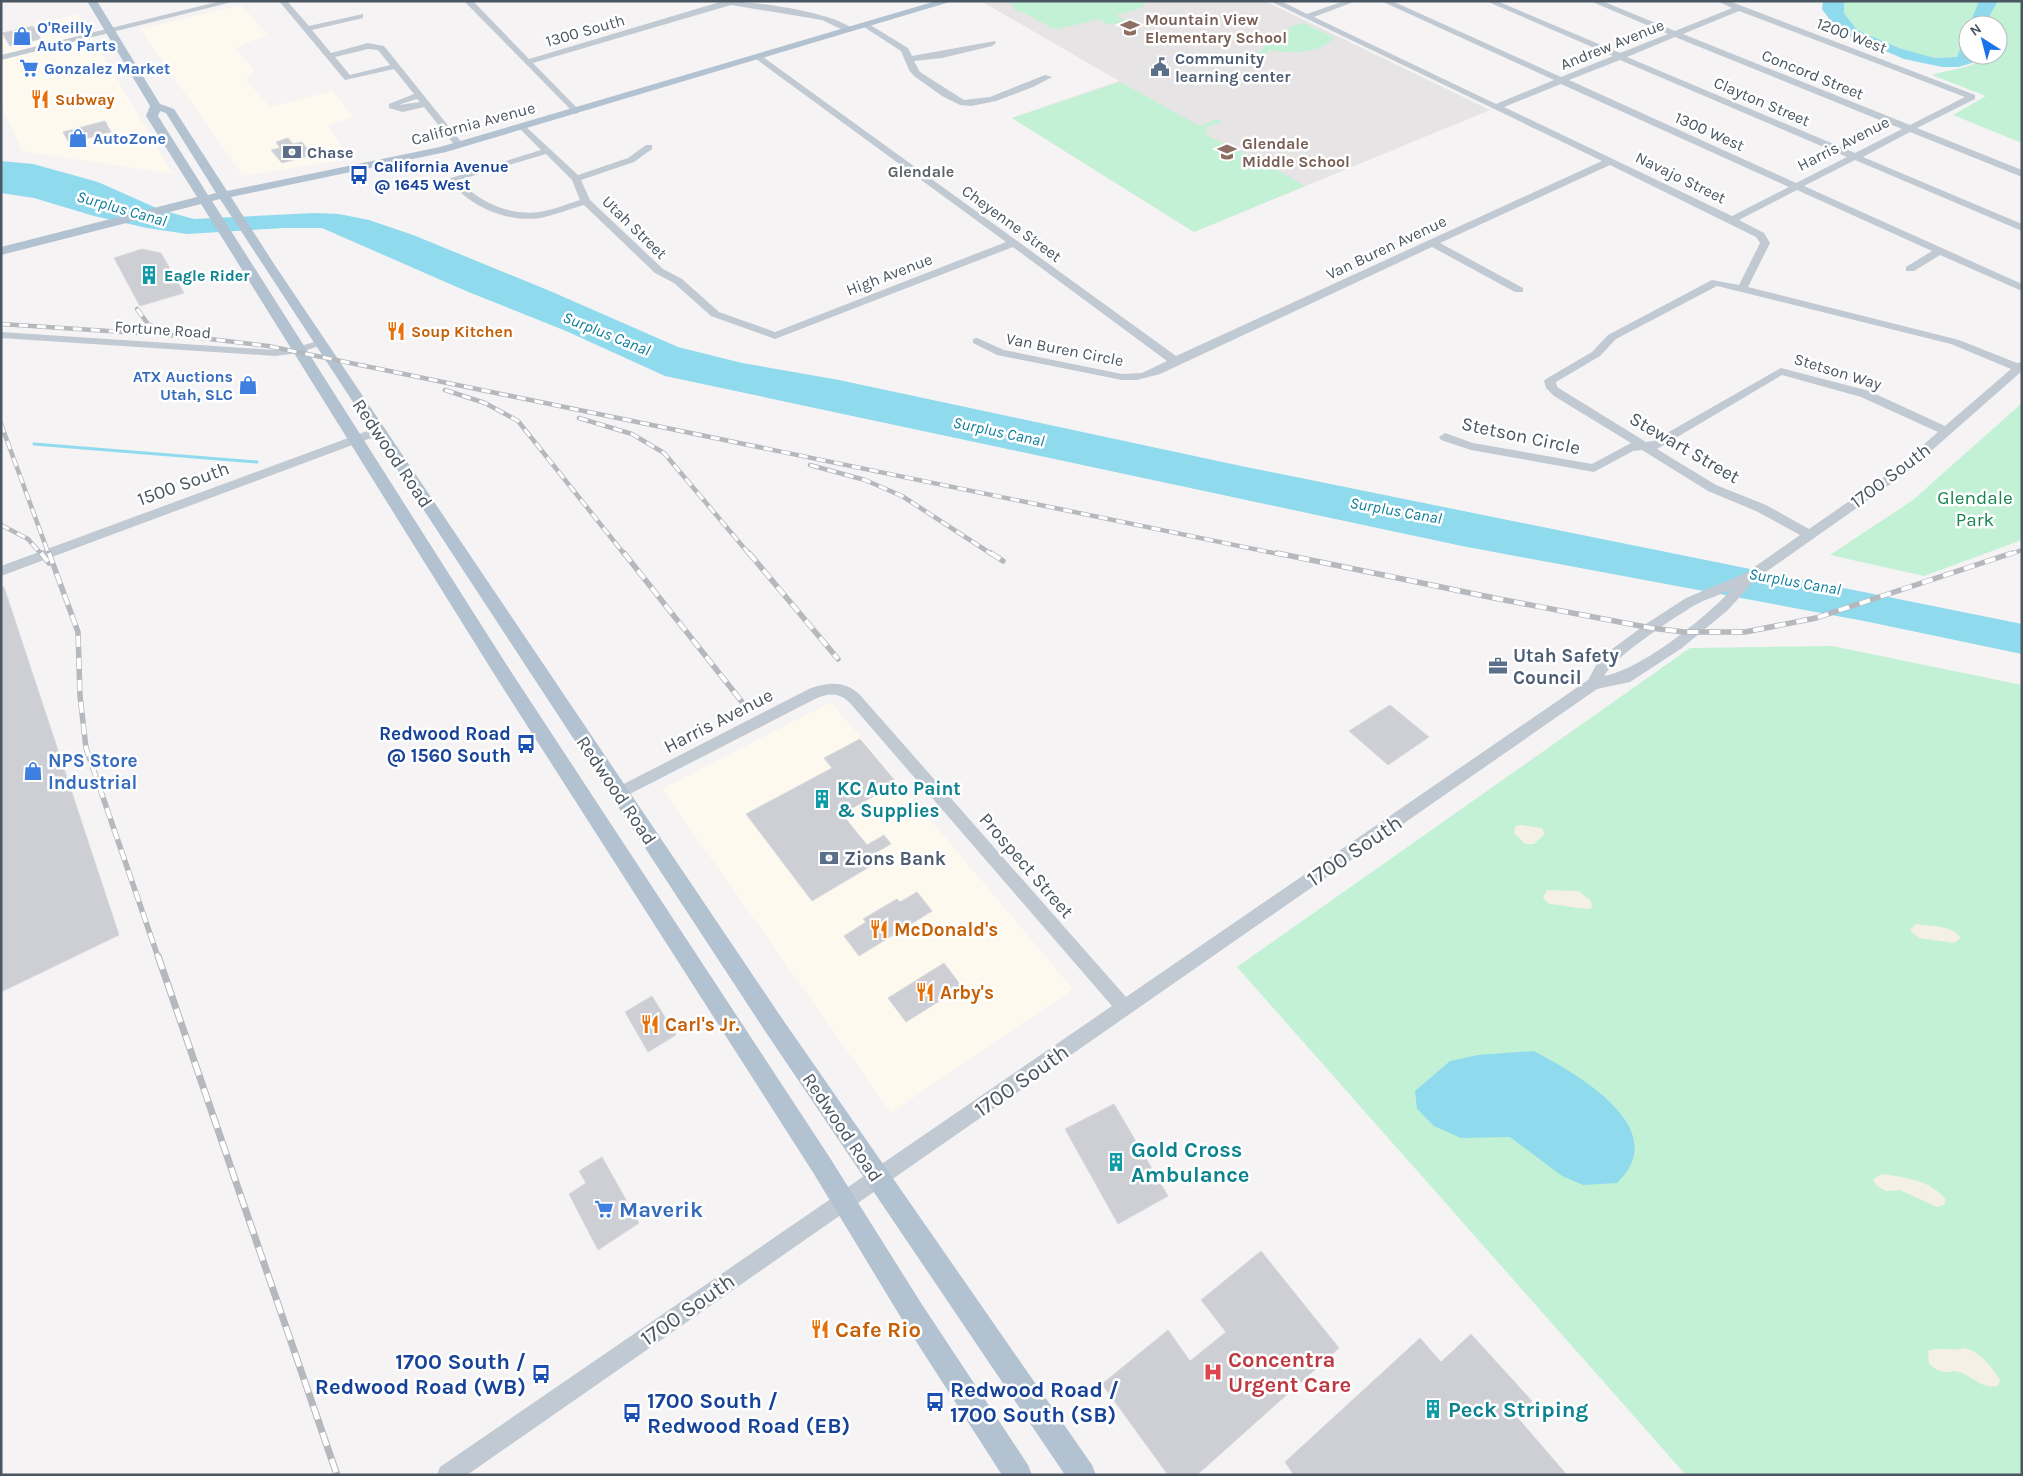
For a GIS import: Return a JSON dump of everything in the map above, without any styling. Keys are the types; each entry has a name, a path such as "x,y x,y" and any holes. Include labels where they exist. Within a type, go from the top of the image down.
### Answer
{"main road":[{"name":"Redwood Road","path":"92,1 156,106 170,112 251,239 619,793 963,1304 1082,1475"},
{"name":"California Avenue","path":"1,251 73,231 224,194 414,157 523,127 948,1"},
{"name":"Redwood Road","path":"156,106 152,116 300,350 354,440 1018,1475"}],"street":[{"path":"1,58 232,1"},
{"path":"468,1 575,111"},
{"path":"722,1 824,18 850,30"},
{"name":"Navajo Street","path":"1274,1 1610,161 1731,220 1765,240 1743,287"},
{"path":"1306,17 1352,1"},
{"name":"1300 West","path":"1385,1 2022,288"},
{"name":"Clayton Street","path":"1490,1 2022,228"},
{"name":"Concord Street","path":"1594,1 2022,174"},
{"name":"1200 West","path":"1721,1 1972,97"},
{"path":"287,2 348,78 396,66"},
{"name":"1300 South","path":"527,62 734,2"},
{"name":"Andrew Avenue","path":"1496,107 1739,8"},
{"path":"307,29 360,16"},
{"path":"867,25 900,46 910,59 913,70 917,74 956,100 967,104 980,102 1034,84 1048,77"},
{"path":"910,59 942,55 992,43"},
{"path":"330,56 375,46 381,48 459,145"},
{"name":"Cheyenne Street","path":"759,57 1175,361"},
{"path":"418,96 394,103 392,106 402,109 425,104"},
{"name":"Harris Avenue","path":"1731,220 1972,97"},
{"name":"Utah Street","path":"523,127 576,179 586,201 653,266 678,281 715,314 775,336"},
{"path":"576,179 631,160 649,146"},
{"path":"547,151 453,179 468,196 481,203 520,217 538,216 586,201"},
{"name":"Van Buren Avenue","path":"1175,361 1610,161"},
{"path":"1432,242 1519,290"},
{"name":"High Avenue","path":"775,336 1014,243"},
{"path":"1910,270 1940,251"},
{"name":"Stewart Street","path":"1743,287 1719,282 1710,284 1612,337 1596,354 1550,381 1552,388 1558,393 1712,488 1767,510 1809,534"},
{"path":"1743,287 1858,320 1955,342 2020,366"},
{"name":"Fortune Road","path":"1,335 275,353 300,350 321,343"},
{"name":"Van Buren Circle","path":"978,341 1001,353 1122,377 1137,378 1148,376 1175,361"},
{"name":"1700 South","path":"1593,684 1605,662 1691,601 1750,576 1901,471 2020,366"},
{"name":"Stetson Way","path":"1644,446 1656,445 1781,371 1865,394 1946,431"},
{"name":"1500 South","path":"1,571 378,431"},
{"name":"Stetson Circle","path":"1445,437 1471,446 1588,468 1599,465 1630,447 1644,446"},
{"name":"1700 South","path":"448,1475 1593,684 1625,678 1677,644 1723,607 1750,576"},
{"name":"Harris Avenue","path":"619,793 810,695 824,689 836,687"},
{"name":"Prospect Street","path":"836,687 847,691 856,698 1124,1007"}],"shaded area":[{"name":"Glendale Middle School","path":"981,1 1265,1 1490,110 1194,232 1012,118 1119,81"},
{"path":"242,5 267,35 235,48 254,70 246,80 270,107 332,91 354,117 328,125 349,159 243,176 140,29"},
{"path":"79,14 173,174 22,151 1,104 1,32"},
{"path":"831,702 1073,989 891,1113 662,789"}],"green space":[{"path":"1011,1 1144,1 1146,3 1141,8 1116,15 1125,21 1109,25 1099,19 1058,29 1052,28 1025,13 1014,10"},
{"path":"1844,1 1979,1 1974,15 1958,15 1957,57 1935,58 1899,48 1857,30 1844,13"},
{"path":"1999,1 2022,1 2022,143 1953,115 1986,96 1932,75 1970,65 2008,65 2008,15 1989,15 1990,11"},
{"path":"1303,23 1334,37 1328,43 1313,50 1285,52 1269,50 1259,62 1244,67 1240,65 1261,51 1265,40 1283,35 1290,27"},
{"path":"1120,82 1200,126 1215,120 1224,121 1205,128 1209,131 1204,134 1267,164 1305,186 1194,232 1012,118"},
{"name":"Glendale Park","path":"2022,403 2022,540 1924,576 1830,555 1913,500"},
{"path":"1832,646 2022,685 2022,1475 1686,1475 1237,967 1690,648"}],"sand":[{"path":"1520,825 1542,828 1545,834 1534,844 1525,844 1514,833 1515,827"},
{"path":"1547,890 1579,891 1591,901 1592,908 1584,909 1549,904 1543,898"},
{"path":"1916,924 1946,928 1952,930 1961,938 1954,943 1919,938 1910,930"},
{"path":"1881,1174 1908,1178 1925,1184 1940,1193 1946,1200 1944,1205 1937,1207 1900,1190 1886,1191 1877,1186 1873,1180"},
{"path":"1963,1348 1974,1352 1989,1365 2000,1380 1998,1386 1983,1385 1962,1373 1940,1371 1929,1364 1928,1351"}],"water":[{"path":"1823,1 1844,1 1844,13 1857,30 1899,48 1935,58 1957,57 1958,54 1958,65 1965,65 1942,67 1904,59 1838,31 1822,9"},
{"path":"1979,1 1998,1 1990,15 1973,15"},
{"name":"Surplus Canal","path":"1,161 33,164 98,182 161,210 194,219 314,213 339,214 369,220 413,235 550,291 678,347 742,363 839,380 1241,466 2022,624 2022,654 1864,621 1462,546 665,376 566,331 466,291 322,228 284,228 187,234 147,228 94,216 34,198 1,193"},
{"path":"1534,1051 1594,1088 1613,1105 1627,1123 1634,1142 1632,1162 1617,1183 1583,1185 1562,1176 1510,1137 1461,1138 1434,1126 1417,1109 1415,1091 1450,1061 1478,1055"}],"building":[{"name":"O'Reilly Auto Parts","path":"33,26 41,39 10,46 2,33"},
{"name":"AutoZone","path":"105,121 111,132 69,143 63,132"},
{"name":"Chase","path":"288,138 293,144 302,142 312,155 282,163 271,150 280,148 276,142"},
{"name":"Eagle Rider","path":"142,249 161,253 184,293 140,306 114,258"},
{"name":"NPS Store Industrial","path":"1,587 4,587 119,935 1,992"},
{"path":"1390,705 1429,737 1388,765 1349,731"},
{"path":"860,739 897,783 842,814 867,845 884,835 891,844 875,853 881,860 812,901 746,814 832,768 824,758"},
{"name":"McDonald's","path":"917,892 932,911 859,956 844,936 866,922 863,919 897,899 900,902"},
{"name":"Arby's","path":"944,963 962,987 906,1022 888,998"},
{"name":"Carl's Jr.","path":"652,996 676,1035 648,1052 625,1012"},
{"name":"Gold Cross Ambulance","path":"1114,1104 1168,1196 1118,1224 1065,1129"},
{"name":"Maverik","path":"602,1157 639,1223 598,1250 569,1194 586,1183 579,1171"},
{"name":"Concentra Urgent Care","path":"1261,1251 1339,1348 1197,1475 1168,1475 1102,1384 1168,1330 1190,1361 1226,1332 1201,1300"},
{"name":"Peck Striping","path":"1471,1334 1532,1401 1517,1417 1567,1475 1294,1475 1285,1462 1420,1338 1441,1362"}],"waterway":[{"path":"34,444 257,462"}],"railway":[{"path":"137,309 148,324 162,331"},
{"path":"1,324 185,336 268,346 1283,555"},
{"path":"445,390 485,403 518,421 625,555"},
{"path":"579,418 632,434 664,453 750,555"},
{"path":"1,424 49,555"},
{"path":"810,465 865,480 902,496 993,555"},
{"path":"1,525 28,539 42,555"},
{"path":"2008,555 2022,550"},
{"path":"41,553 49,563"},
{"path":"49,553 78,632 80,696 86,748 158,957"},
{"path":"624,553 746,707"},
{"path":"749,553 838,659"},
{"path":"991,553 1003,561"},
{"path":"1277,553 1499,599 1651,628 1684,632 1745,632 1816,618 2012,553"},
{"path":"158,956 337,1475"}],"place":[{"name":"Mountain View Elementary School","path":"1130,28"},
{"name":"O'Reilly Auto Parts","path":"22,36"},
{"name":"Community learning center","path":"1160,67"},
{"name":"Gonzalez Market","path":"29,68"},
{"name":"Subway","path":"40,99"},
{"name":"AutoZone","path":"78,138"},
{"name":"Chase","path":"292,152"},
{"name":"Glendale Middle School","path":"1227,152"},
{"name":"California Avenue @ 1645 West","path":"359,175"},
{"name":"Eagle Rider","path":"149,275"},
{"name":"Soup Kitchen","path":"396,331"},
{"name":"ATX Auctions Utah, SLC","path":"248,385"},
{"name":"Utah Safety Council","path":"1498,666"},
{"name":"Redwood Road @ 1560 South","path":"526,744"},
{"name":"NPS Store Industrial","path":"33,771"},
{"name":"KC Auto Paint & Supplies","path":"822,799"},
{"name":"Zions Bank","path":"829,858"},
{"name":"McDonald's","path":"879,929"},
{"name":"Arby's","path":"925,992"},
{"name":"Carl's Jr.","path":"650,1024"},
{"name":"Gold Cross Ambulance","path":"1116,1162"},
{"name":"Maverik","path":"604,1209"},
{"name":"Cafe Rio","path":"820,1329"},
{"name":"Concentra Urgent Care","path":"1213,1372"},
{"name":"1700 South / Redwood Road (WB)","path":"541,1374"},
{"name":"Redwood Road / 1700 South (SB)","path":"935,1402"},
{"name":"Peck Striping","path":"1433,1409"},
{"name":"1700 South / Redwood Road (EB)","path":"632,1413"}],"district":[{"name":"Glendale","path":"921,171"}]}
